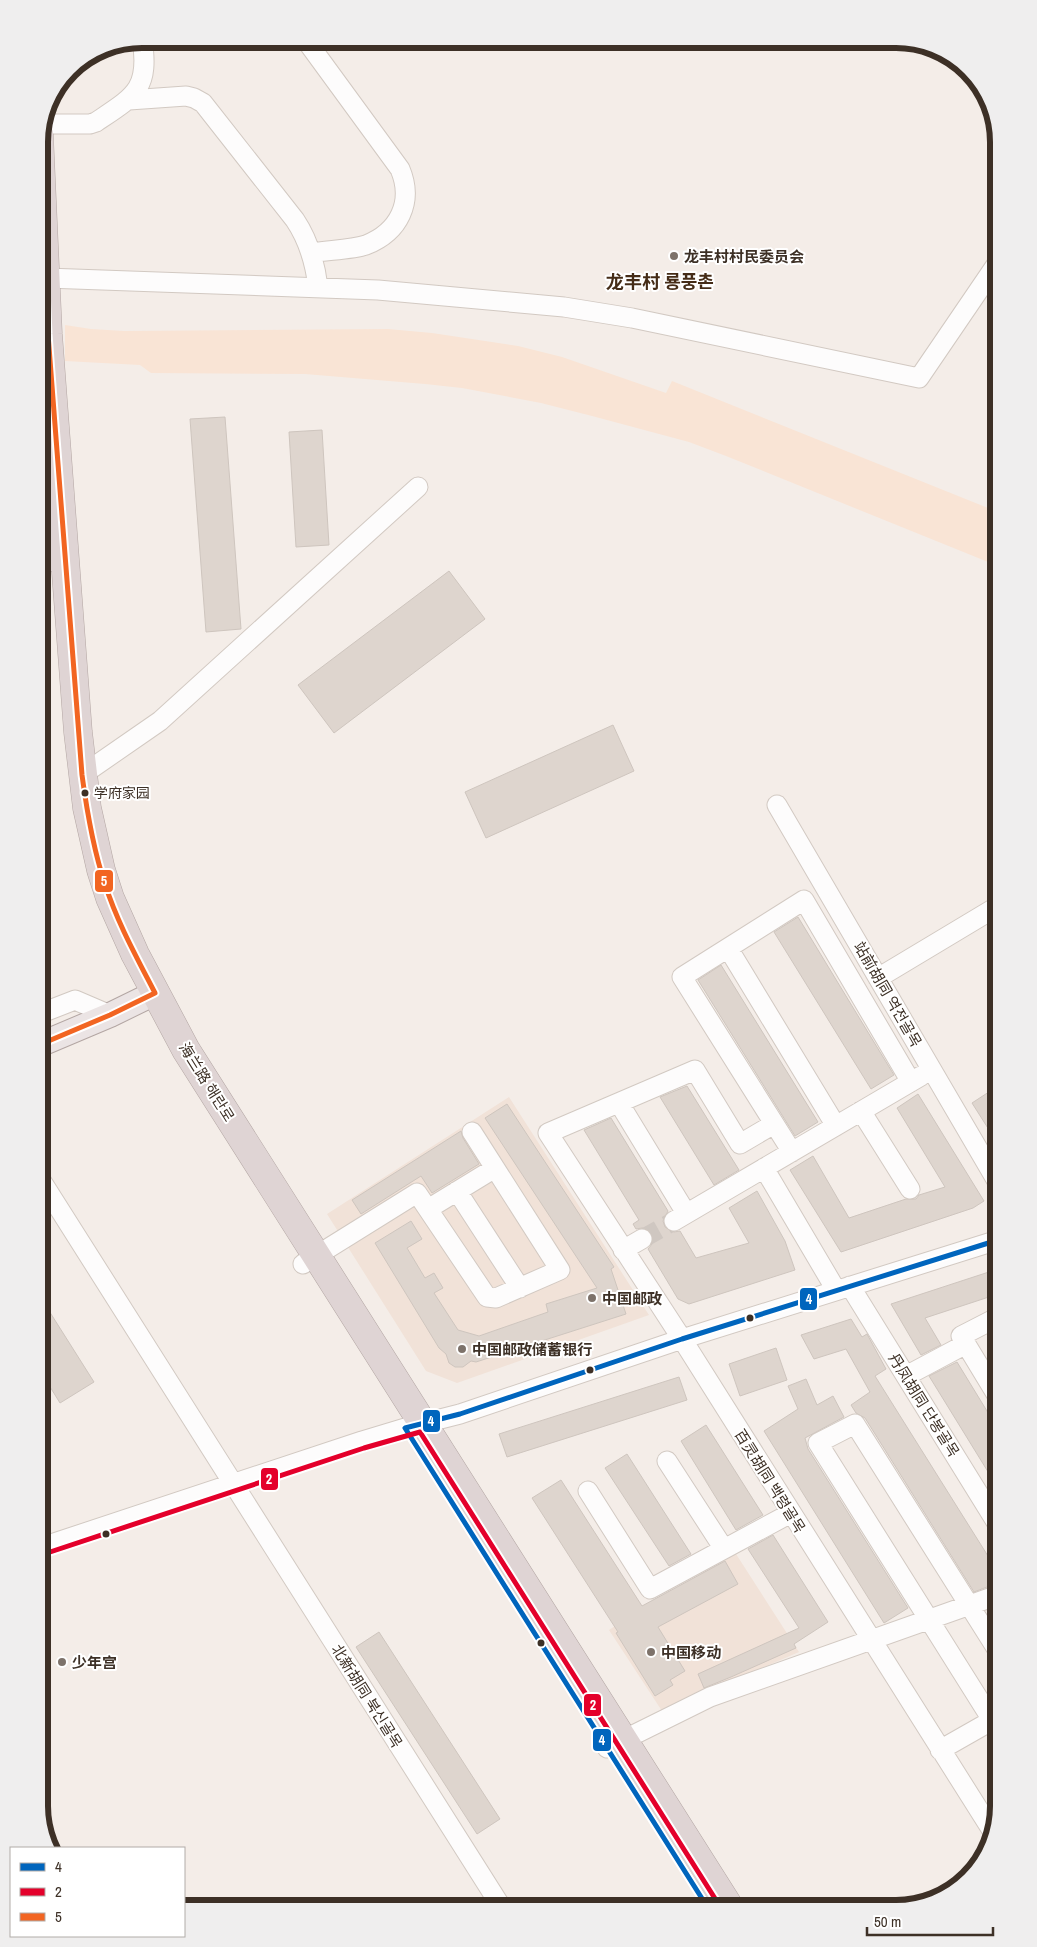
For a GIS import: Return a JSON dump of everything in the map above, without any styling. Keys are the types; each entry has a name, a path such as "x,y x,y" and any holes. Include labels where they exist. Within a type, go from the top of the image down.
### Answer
{"highway":[{"name":"海兰路 해란로","path":"48,334 86,808 110,898 146,997"},
{"name":"海兰路 해란로","path":"48,586 60,734 72,827 80,861 116,959 186,1050 310,1260 615,1744 703,1900"},
{"name":"海兰路 해란로","path":"615,1744 724,1900"}],"main road":[{"path":"48,1041 110,1015 146,997"}],"street":[{"path":"49,124 90,124 129,100 138,89 144,71 143,48"},
{"path":"311,253 365,245 377,239 390,230 398,220 406,202 405,182 400,169 312,48"},
{"path":"129,100 186,96 204,103 304,234 314,261 318,287"},
{"path":"48,278 378,290 564,307 632,318 919,378 990,274"},
{"path":"82,775 160,721 418,487"},
{"name":"站前胡同 역전골목","path":"778,805 990,1169"},
{"path":"792,1152 682,977 804,900 911,1082"},
{"path":"878,978 990,911"},
{"path":"728,948 836,1126"},
{"path":"48,1010 75,1000 110,1015"},
{"path":"774,1124 740,1144 695,1070 619,1103 680,1217 932,1070"},
{"name":"百灵胡同 백령골목","path":"619,1103 548,1134 682,1339 988,1824"},
{"path":"862,1111 910,1189"},
{"path":"310,1260 417,1192 487,1298 496,1298 560,1270 472,1132"},
{"path":"428,1210 494,1168"},
{"name":"丹凤胡同 단봉골목","path":"764,1168 843,1288 906,1376 990,1512"},
{"name":"北新胡同 북신골목","path":"48,1191 497,1899"},
{"path":"457,1191 520,1288"},
{"path":"623,1250 642,1239"},
{"path":"48,1545 414,1426 460,1414 682,1339 990,1242"},
{"path":"990,1321 960,1336 990,1384"},
{"path":"906,1376 966,1344"},
{"path":"990,1638 856,1424 818,1443 990,1711"},
{"path":"667,1461 724,1549"},
{"path":"588,1490 650,1589 791,1514"},
{"path":"615,1744 710,1697 990,1598"},
{"path":"940,1750 990,1722"}],"shaded area":[{"path":"65,325 124,331 388,329 432,333 518,346 562,357 666,393 672,381 990,509 990,563 689,442 541,403 462,388 425,384 305,374 151,373 140,365 65,361"},
{"path":"509,1097 649,1315 457,1383 426,1371 327,1214"},
{"path":"736,1554 799,1652 662,1711 609,1630 651,1602"}],"building":[{"path":"225,417 241,629 206,632 190,419"},
{"path":"322,430 329,545 296,547 289,432"},
{"path":"449,571 485,619 334,733 298,685"},
{"path":"613,725 634,771 486,838 465,792"},
{"path":"798,917 894,1075 871,1089 774,932"},
{"path":"721,965 818,1122 795,1136 698,980"},
{"path":"687,1086 739,1170 714,1185 660,1097"},
{"path":"990,1091 990,1131 972,1103"},
{"path":"918,1094 984,1201 973,1208 841,1252 790,1170 813,1156 849,1218 906,1199 916,1199 919,1195 945,1187 897,1108"},
{"name":"中国邮政","path":"507,1104 614,1267 611,1269 626,1314 476,1362 471,1361 463,1367 455,1367 449,1363 446,1354 439,1348 375,1243 411,1221 422,1239 407,1248 425,1278 434,1273 443,1288 434,1293 458,1330 479,1336 548,1312 546,1304 597,1288 485,1118"},
{"path":"611,1118 668,1211 663,1221 665,1227 674,1232 680,1231 696,1258 749,1243 729,1208 757,1191 785,1241 795,1270 689,1304 678,1299 648,1249 652,1244 652,1234 647,1229 636,1229 633,1224 639,1220 584,1130"},
{"path":"461,1131 463,1138 479,1164 432,1193 421,1176 361,1214 352,1200"},
{"path":"990,1272 990,1297 925,1318 941,1345 921,1355 891,1304"},
{"path":"48,1309 94,1382 60,1403 48,1384"},
{"path":"851,1319 862,1337 867,1334 886,1369 875,1376 990,1559 990,1585 974,1592 865,1418 856,1413 851,1405 870,1392 846,1349 814,1359 801,1335"},
{"path":"776,1348 787,1380 740,1396 729,1364"},
{"path":"957,1362 990,1416 990,1475 929,1376"},
{"path":"679,1377 687,1400 507,1457 499,1434"},
{"path":"806,1379 817,1405 833,1396 844,1417 805,1438 808,1449 908,1608 884,1623 764,1431 798,1409 788,1386"},
{"path":"706,1425 763,1515 736,1530 681,1441"},
{"path":"627,1454 691,1554 669,1566 605,1468"},
{"path":"561,1480 642,1606 725,1561 738,1584 658,1627 685,1671 670,1680 673,1685 655,1696 616,1633 618,1632 532,1498"},
{"path":"773,1535 828,1622 794,1644 796,1648 704,1688 698,1674 799,1628 748,1549"},
{"path":"379,1632 500,1819 477,1834 356,1647"}],"tunnel":[{"path":"642,1239 674,1221"}],"transit line":[{"name":"5","path":"48,334 82,775 86,803 97,857 110,898 121,926 155,993 110,1015 48,1041"},
{"name":"4","path":"703,1900 405,1428 460,1414 682,1339 990,1243"},
{"name":"2","path":"48,1553 364,1448 420,1432 716,1900"}],"place":[{"name":"龙丰村村民委员会","path":"674,256"},
{"name":"学府家园","path":"85,793"},
{"name":"中国邮政","path":"592,1298"},
{"name":"中国邮政储蓄银行","path":"462,1349"},
{"name":"中国移动","path":"651,1652"},
{"name":"少年宫","path":"62,1662"}],"district":[{"name":"龙丰村 룡풍촌","path":"660,281"}]}
